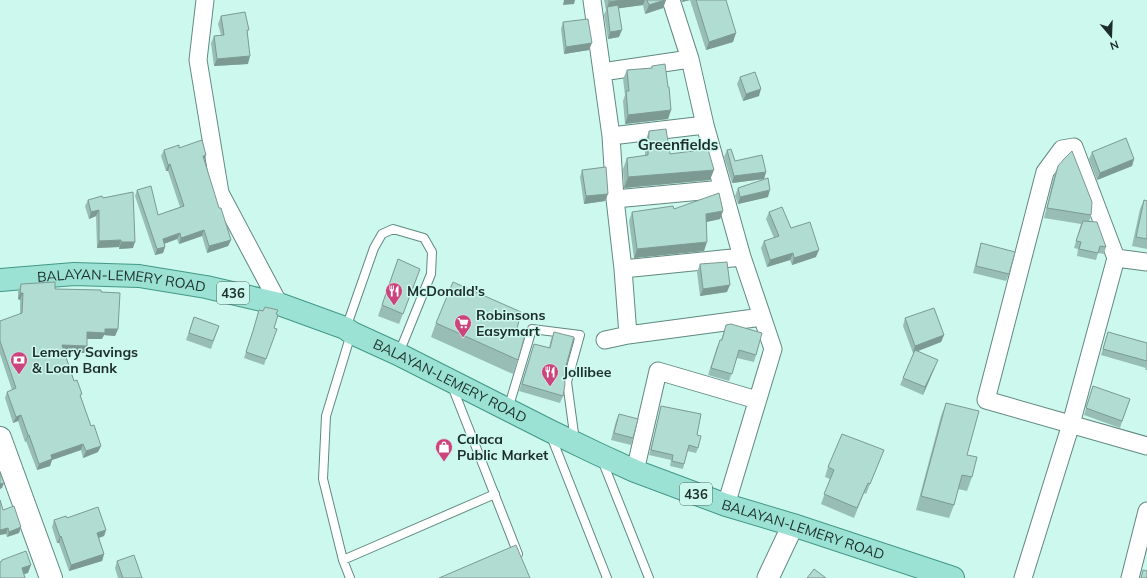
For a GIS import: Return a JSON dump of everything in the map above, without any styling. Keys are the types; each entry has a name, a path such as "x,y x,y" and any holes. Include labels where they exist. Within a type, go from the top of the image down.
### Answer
{"main road":[{"name":"BALAYAN-LEMERY ROAD","path":"0,280 74,274 139,276 206,286 279,304 349,330 450,379 550,431 635,471 726,505 793,525 953,578"},
{"path":"0,438 51,578"}],"street":[{"path":"205,0 198,60 220,193 279,304"},
{"path":"592,0 611,136 615,199 623,269 628,335"},
{"path":"671,0 690,59 705,125 742,257 773,349 726,505"},
{"path":"602,72 690,59"},
{"path":"611,136 705,125"},
{"path":"1023,578 1071,424 1116,258 1074,147 1062,149 1045,172 986,400 1071,424 1147,446"},
{"path":"615,199 723,189"},
{"path":"623,269 742,257"},
{"path":"1116,258 1147,262"},
{"path":"605,340 628,335 762,317"},
{"path":"635,471 658,371 757,400"},
{"path":"1130,578 1147,511"},
{"path":"768,578 793,525"}],"lane":[{"path":"350,578 343,560 323,479 326,416 349,330 374,248 382,234 393,229 424,238 432,252 431,274 398,354"},
{"path":"508,410 532,329 580,335 567,382 575,443"},
{"path":"450,379 494,494 511,548 520,559"},
{"path":"550,431 607,578"},
{"path":"600,455 649,578"},
{"path":"343,560 494,494"}],"building":[{"path":"609,0 622,0 609,2"},
{"path":"647,0 665,0 649,5"},
{"path":"696,0 726,0 736,33 709,42"},
{"path":"618,5 622,30 610,32 607,7"},
{"path":"245,12 249,30 247,30 250,56 217,59 214,36 224,35 221,16"},
{"path":"588,19 592,43 566,47 563,22"},
{"path":"665,64 671,110 628,115 626,91 629,91 627,70 652,68 652,66"},
{"path":"755,72 761,89 746,94 740,77"},
{"path":"666,129 670,154 708,149 714,170 628,177 627,158 648,155 649,131"},
{"path":"1126,138 1134,159 1100,173 1092,152"},
{"path":"202,140 206,155 203,156 219,208 221,208 231,240 209,246 204,230 181,238 180,233 163,239 165,247 157,249 137,190 151,186 158,215 184,206 170,164 168,165 164,150 179,145 179,148"},
{"path":"731,149 735,161 762,155 766,172 734,176 727,150"},
{"path":"1072,151 1092,202 1091,215 1047,208 1058,166"},
{"path":"606,167 608,194 586,196 582,170"},
{"path":"768,178 770,190 740,197 738,188"},
{"path":"133,192 135,242 121,242 121,240 99,241 99,210 91,212 88,200 102,196 103,198"},
{"path":"719,193 723,211 706,214 707,242 637,249 632,212 673,206 674,209"},
{"path":"1144,200 1147,201 1147,239 1136,237"},
{"path":"782,207 791,228 810,222 819,250 794,258 793,253 770,260 764,241 779,236 769,212"},
{"path":"1083,221 1097,222 1106,247 1100,246 1098,253 1079,249 1081,242 1076,241"},
{"path":"981,243 1015,252 1009,274 976,266"},
{"path":"398,259 420,269 403,314 382,305"},
{"path":"727,262 730,285 703,289 700,264"},
{"path":"55,282 55,289 101,290 101,292 120,293 118,329 105,329 105,333 87,332 87,346 62,345 74,381 77,380 82,394 80,395 91,426 94,425 101,446 86,451 83,444 51,455 52,459 39,464 21,415 16,417 7,392 16,388 0,341 0,321 22,313 23,293 20,293 21,284"},
{"path":"453,282 521,312 516,333 525,335 518,360 436,323"},
{"path":"265,307 278,310 274,328 277,329 266,359 246,352 259,310 263,311"},
{"path":"934,308 944,335 915,346 905,318"},
{"path":"194,317 219,326 213,341 189,333"},
{"path":"731,324 762,333 756,355 739,350 732,374 711,368 726,325"},
{"path":"554,332 574,337 564,373 565,384 563,396 522,384 534,344 550,348"},
{"path":"1108,332 1147,343 1147,361 1103,349"},
{"path":"915,350 938,360 925,387 903,378"},
{"path":"1093,386 1130,399 1122,421 1086,408"},
{"path":"946,403 979,411 967,455 977,457 972,477 962,475 954,505 921,496"},
{"path":"661,406 701,414 697,435 701,436 698,448 689,445 684,464 672,461 673,455 651,450"},
{"path":"619,414 638,419 633,438 614,433"},
{"path":"842,434 884,450 870,484 868,483 857,508 824,494 834,470 828,467"},
{"path":"0,472 4,483 0,484"},
{"path":"0,500 3,510 14,506 21,527 9,532 8,528 0,530"},
{"path":"98,507 106,530 97,533 104,554 71,565 54,520 66,516 67,518"},
{"path":"516,545 530,578 439,578"},
{"path":"26,551 31,565 22,568 25,578 0,578 0,562"},
{"path":"134,555 142,578 123,578 117,561"},
{"path":"814,569 826,578 807,578"},
{"path":"1143,570 1147,571 1147,578 1141,578"}],"place":[{"name":"McDonald's","path":"394,306"},
{"name":"Robinsons Easymart","path":"463,338"},
{"name":"Lemery Savings & Loan Bank","path":"19,375"},
{"name":"Jollibee","path":"550,387"},
{"name":"Calaca Public Market","path":"444,462"}],"district":[{"name":"Greenfields","path":"678,144"}]}
